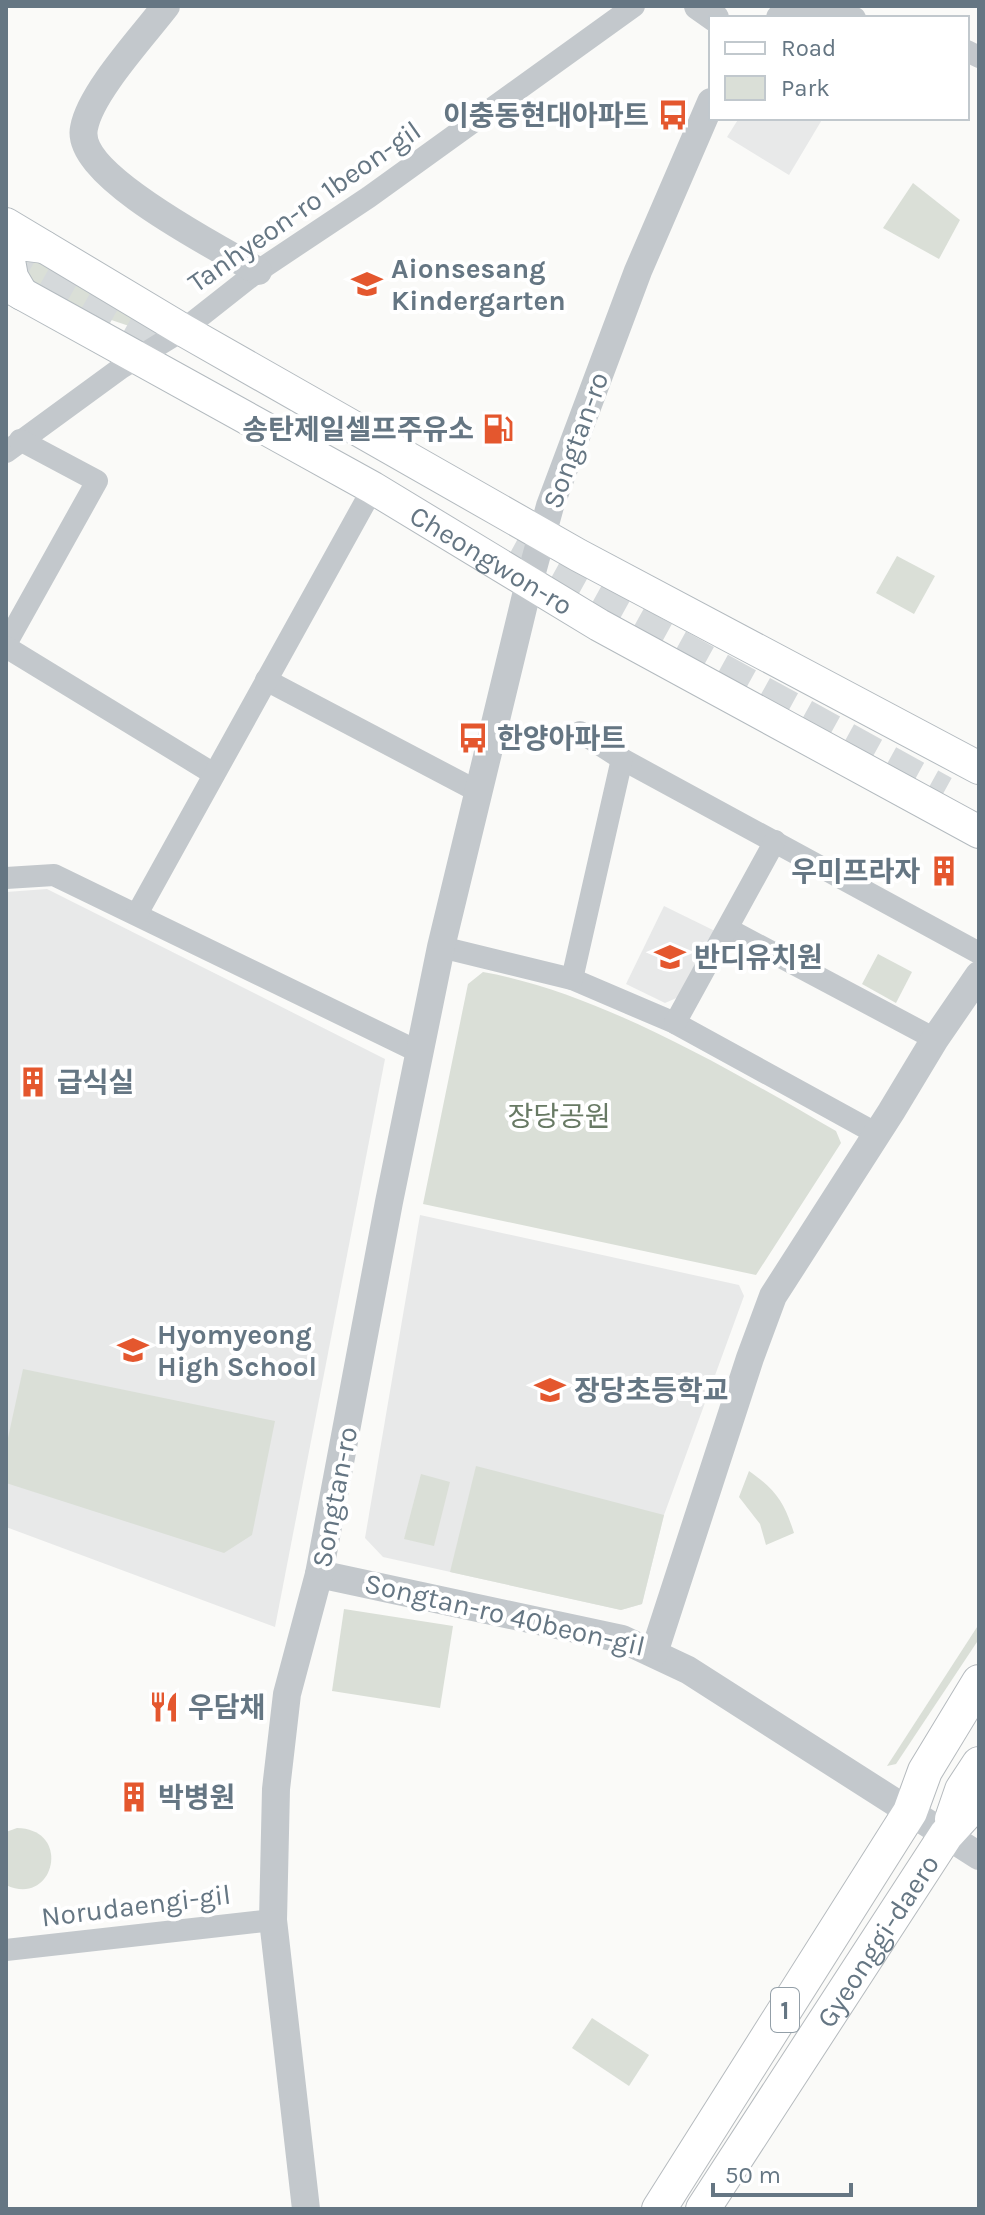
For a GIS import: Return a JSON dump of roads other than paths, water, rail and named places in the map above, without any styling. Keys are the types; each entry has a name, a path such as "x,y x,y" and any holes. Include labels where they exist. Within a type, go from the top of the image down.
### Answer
{"main road":[{"name":"Cheongwon-ro","path":"6,224 183,330 578,555 624,577 965,779 979,811"},
{"path":"14,290 8,255 20,244 44,247"},
{"name":"Cheongwon-ro","path":"14,290 373,488 599,625 979,832"},
{"path":"599,625 593,610 598,593 607,580 624,577"},
{"name":"Gyeonggi-daero","path":"928,1823 925,1771 979,1682"},
{"name":"Gyeonggi-daero","path":"703,2209 928,1823 941,1779 979,1720"},
{"name":"Gyeonggi-daero","path":"659,2209 928,1823 962,1790 979,1764"},
{"name":"Gyeonggi-daero","path":"928,1823 979,1799"}],"street":[{"path":"166,6 96,98 83,130 89,153 114,181 142,202 258,271"},
{"name":"Tanhyeon-ro 1beon-gil","path":"13,446 183,330 258,271 465,129 634,6"},
{"path":"795,11 838,16"},
{"name":"Songtan-ro","path":"306,2209 273,1920 276,1789 287,1694 319,1574 441,947 542,532 638,271 709,107"},
{"path":"13,446 97,481 6,646 214,774"},
{"path":"137,914 373,488"},
{"path":"266,680 477,791"},
{"path":"580,732 622,759 979,953"},
{"path":"572,979 622,759"},
{"path":"675,1023 775,841"},
{"path":"6,878 54,875 421,1053"},
{"path":"728,929 935,1039"},
{"path":"441,947 572,979 675,1023 877,1134"},
{"name":"Songtan-ro 40beon-gil","path":"319,1574 622,1639 654,1653 745,1372 773,1296 935,1039 979,975"},
{"path":"654,1653 688,1670 979,1856"},
{"name":"Norudaengi-gil","path":"6,1950 273,1920"}],"tunnel":[{"path":"6,247 169,339"},
{"path":"510,553 944,792"}],"place":[{"name":"이충동현대아파트","path":"673,115"},
{"name":"Aionsesang Kindergarten","path":"367,284"},
{"name":"송탄제일셀프주유소","path":"498,429"},
{"name":"한양아파트","path":"473,738"},
{"name":"우미프라자","path":"944,871"},
{"name":"반디유치원","path":"670,957"},
{"name":"급식실","path":"33,1082"},
{"name":"Hyomyeong High School","path":"133,1350"},
{"name":"장당초등학교","path":"550,1390"},
{"name":"우담채","path":"164,1707"},
{"name":"박병원","path":"134,1797"}],"park label":[{"name":"장당공원","path":"559,1116"}]}
